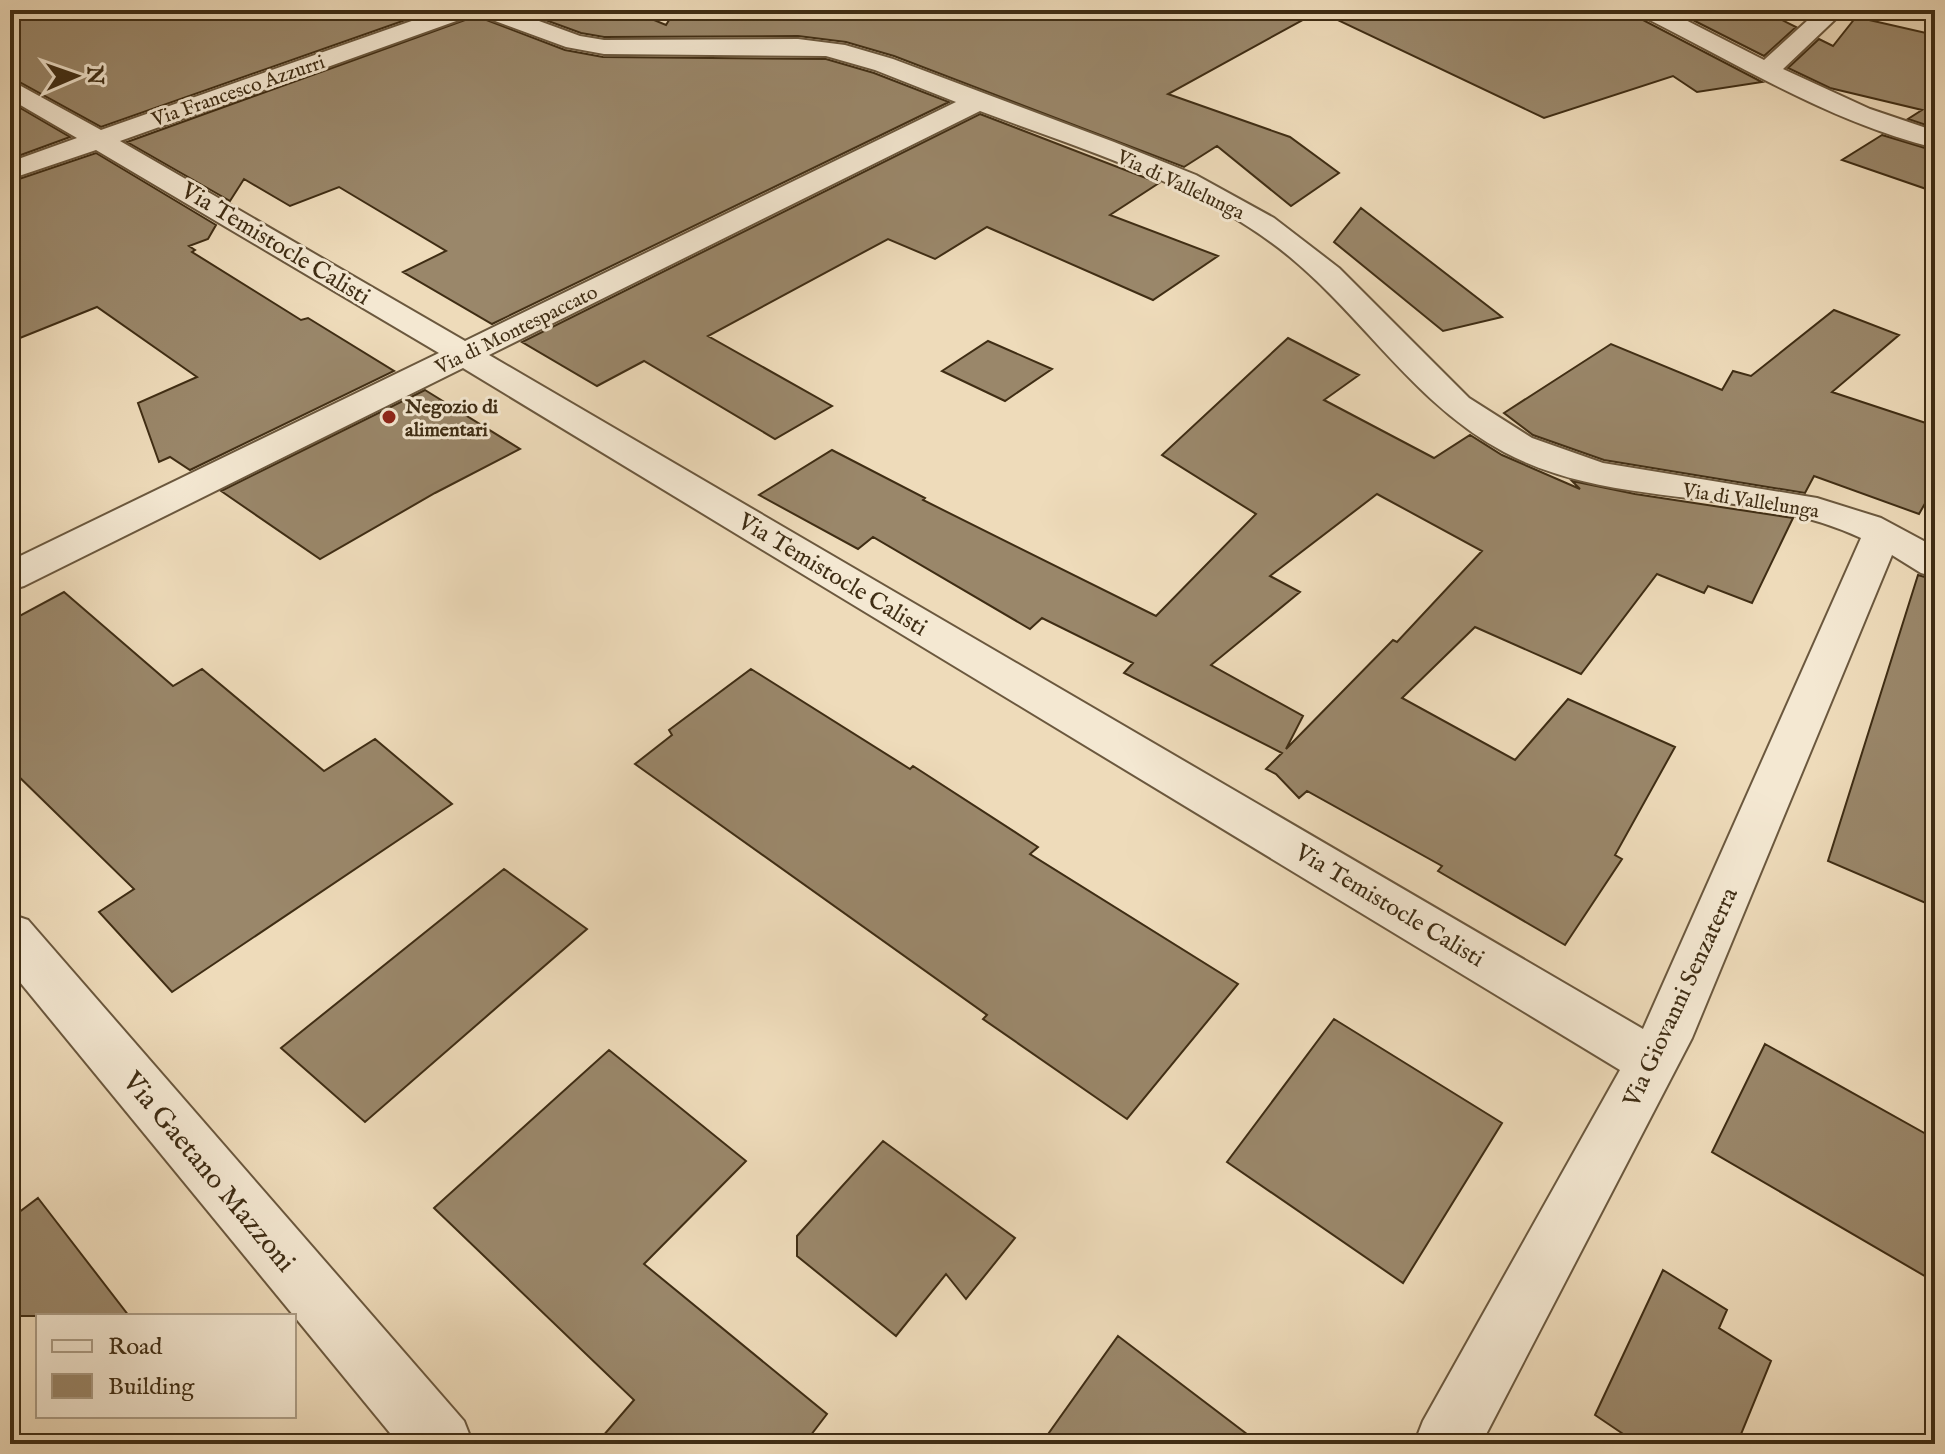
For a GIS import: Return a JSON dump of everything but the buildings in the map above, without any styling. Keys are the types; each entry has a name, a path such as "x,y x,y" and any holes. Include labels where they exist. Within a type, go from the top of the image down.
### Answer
{"street":[{"name":"Via Francesco Azzurri","path":"10,171 465,10"},
{"name":"Via di Vallelunga","path":"487,10 564,38 604,47 825,49 869,60 1149,166 1204,190 1251,216 1318,266 1427,381 1484,427 1520,447 1562,463 1622,479 1811,508 1844,517 1935,564"},
{"path":"1648,10 1856,113 1935,140"},
{"path":"1767,71 1833,10"},
{"name":"Via Temistocle Calisti","path":"10,88 464,354 1654,1063"},
{"name":"Via di Montespaccato","path":"10,577 978,102"},
{"name":"Via Giovanni Senzaterra","path":"1446,1444 1654,1063 1882,534"},
{"name":"Via Gaetano Mazzoni","path":"10,934 441,1444"}],"place":[{"name":"Negozio di alimentari","path":"389,417"}]}
